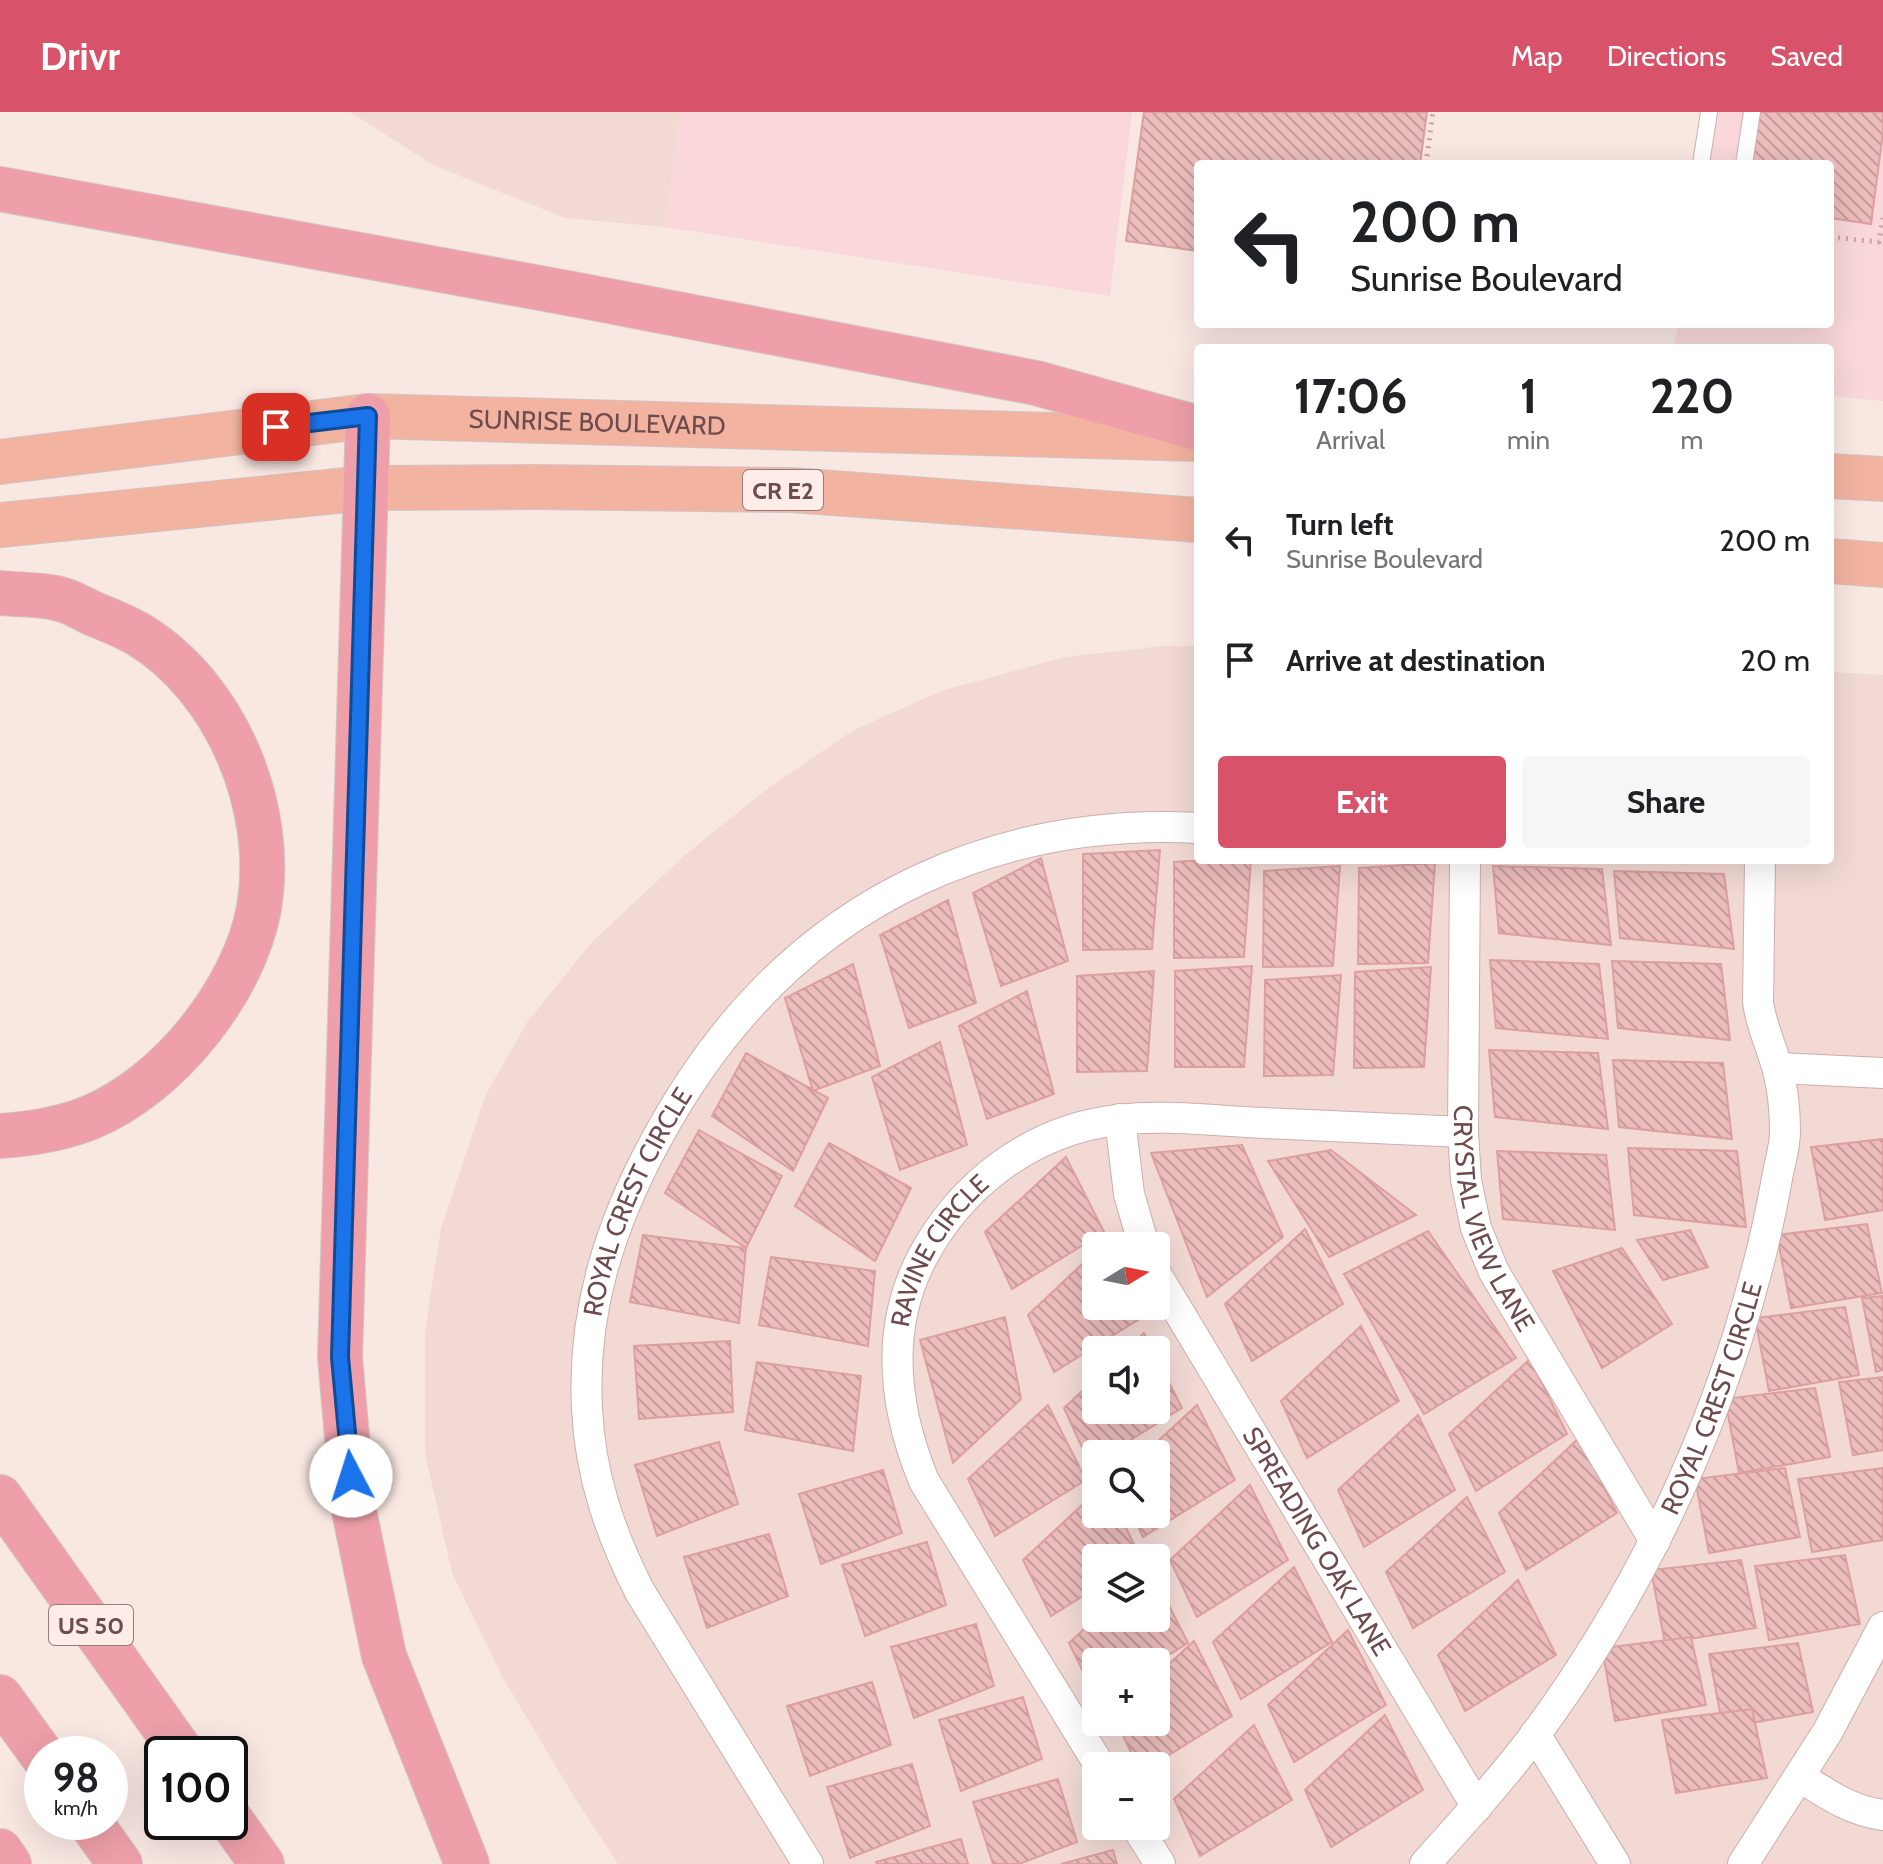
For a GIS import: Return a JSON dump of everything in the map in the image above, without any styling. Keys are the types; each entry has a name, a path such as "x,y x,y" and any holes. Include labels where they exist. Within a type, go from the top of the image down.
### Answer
{"highway":[{"path":"0,189 1036,383 1194,427"},
{"path":"368,416 340,1357 353,1506 384,1656 467,1864"},
{"path":"0,593 59,598 139,634 170,659 207,696 241,759 257,805 263,849 259,908 233,980 201,1028 164,1069 121,1101 89,1118 37,1133 0,1136"},
{"name":"US 50","path":"0,1497 170,1736"},
{"path":"0,1697 28,1736"},
{"path":"103,1840 120,1864"},
{"path":"245,1840 262,1864"}],"main road":[{"name":"SUNRISE BOULEVARD","path":"0,462 368,416 1194,439"},
{"path":"1834,476 1883,479"},
{"name":"CR E2","path":"0,525 367,488 534,487 792,490 1194,520"},
{"path":"1834,561 1883,565"}],"street":[{"name":"ROYAL CREST CIRCLE","path":"808,1864 640,1592 616,1545 601,1495 587,1410 590,1329 600,1274 614,1227 679,1097 714,1046 746,1008 789,966 860,913 921,879 995,851 1063,834 1151,825 1194,828"},
{"name":"CRYSTAL VIEW LANE","path":"1465,864 1463,1132 1466,1180 1476,1228 1494,1272 1655,1541"},
{"name":"ROYAL CREST CIRCLE","path":"1425,1864 1477,1807 1535,1734 1599,1640 1655,1541 1706,1428 1745,1316 1765,1240 1785,1134 1778,1068 1761,1024 1758,1002 1760,864"},
{"path":"1778,1068 1883,1073"},
{"name":"RAVINE CIRCLE","path":"1091,1752 924,1481 910,1445 900,1408 896,1360 902,1313 917,1268 935,1233 965,1195 1004,1162 1050,1137 1096,1123 1156,1118 1463,1132"},
{"path":"1120,1119 1129,1194 1140,1232"},
{"name":"SPREADING OAK LANE","path":"1170,1297 1477,1807"},
{"path":"1743,1864 1828,1731 1883,1627"},
{"path":"1535,1734 1615,1864"},
{"path":"1800,1777 1863,1813 1883,1815"},
{"path":"1145,1840 1160,1864"}],"lane":[{"path":"1702,160 1709,112"},
{"path":"1745,160 1752,112"}],"path":[{"path":"1427,160 1433,112"},
{"path":"1834,237 1879,242 1883,218"}],"shaded area":[{"path":"350,112 681,112 665,227 565,218 433,165"},
{"path":"681,112 1132,112 1110,296 665,227"},
{"path":"1711,112 1883,112 1883,401 1834,396 1834,344 1675,344 1677,328 1834,328 1834,160 1704,160"},
{"path":"1163,646 1194,646 1194,864 1834,864 1834,672 1883,675 1883,1864 618,1864 503,1678 452,1573 425,1453 425,1332 441,1228 485,1096 528,1021 592,942 685,855 771,786 854,730 941,691 1065,657"}],"building":[{"path":"1144,112 1427,112 1421,160 1194,160 1194,250 1126,241"},
{"path":"1758,112 1883,112 1871,224 1834,219 1834,160 1752,160"},
{"path":"1160,850 1152,949 1083,950 1083,854"},
{"path":"1041,858 1068,961 1001,986 973,893"},
{"path":"1174,862 1251,864 1244,957 1174,958"},
{"path":"1435,864 1428,963 1358,964 1359,868"},
{"path":"1340,866 1333,966 1263,967 1264,871"},
{"path":"1493,866 1602,869 1611,945 1499,933"},
{"path":"1614,871 1724,874 1734,949 1620,938"},
{"path":"948,900 976,1003 909,1028 880,935"},
{"path":"1490,960 1599,964 1608,1039 1496,1028"},
{"path":"1612,961 1721,964 1730,1040 1618,1028"},
{"path":"853,964 880,1066 813,1091 785,998"},
{"path":"1252,966 1244,1067 1175,1067 1175,971"},
{"path":"1431,967 1424,1067 1354,1068 1355,972"},
{"path":"1154,971 1147,1071 1077,1072 1077,976"},
{"path":"1341,975 1333,1075 1264,1076 1265,980"},
{"path":"1027,991 1054,1094 987,1119 959,1026"},
{"path":"940,1042 967,1145 900,1170 872,1077"},
{"path":"1489,1050 1598,1053 1608,1129 1495,1117"},
{"path":"746,1053 828,1098 793,1171 712,1116"},
{"path":"1613,1060 1723,1063 1732,1139 1619,1127"},
{"path":"699,1130 782,1176 746,1248 665,1193"},
{"path":"1883,1139 1883,1210 1825,1220 1811,1147"},
{"path":"829,1143 911,1188 875,1261 795,1206"},
{"path":"1242,1145 1283,1237 1207,1297 1151,1153"},
{"path":"1628,1148 1737,1151 1746,1227 1634,1215"},
{"path":"1331,1150 1416,1215 1329,1257 1268,1161"},
{"path":"1497,1151 1606,1155 1615,1230 1503,1219"},
{"path":"1066,1157 1104,1232 1082,1232 1082,1246 1012,1289 985,1232"},
{"path":"1867,1224 1882,1293 1791,1308 1777,1235"},
{"path":"1305,1229 1343,1304 1252,1361 1225,1304"},
{"path":"1690,1230 1708,1267 1663,1280 1637,1240"},
{"path":"1428,1231 1516,1358 1424,1414 1344,1274"},
{"path":"643,1235 746,1248 739,1323 630,1302"},
{"path":"1622,1248 1672,1324 1602,1368 1553,1271"},
{"path":"771,1257 875,1271 868,1346 759,1325"},
{"path":"1082,1264 1082,1320 1138,1320 1112,1336 1082,1336 1082,1355 1054,1372 1028,1315"},
{"path":"1883,1296 1883,1370 1876,1372 1862,1298"},
{"path":"1845,1307 1859,1375 1769,1391 1755,1318"},
{"path":"1005,1317 1021,1399 953,1463 920,1340"},
{"path":"1361,1326 1399,1401 1307,1458 1281,1401"},
{"path":"730,1341 733,1412 639,1419 634,1346"},
{"path":"1530,1359 1567,1434 1476,1491 1449,1434"},
{"path":"757,1362 861,1376 853,1451 745,1430"},
{"path":"1883,1377 1883,1450 1853,1455 1839,1382"},
{"path":"1170,1384 1182,1408 1170,1415"},
{"path":"1815,1388 1830,1457 1739,1473 1725,1399"},
{"path":"1082,1391 1082,1424 1156,1424 1131,1440 1082,1440 1082,1447 1064,1408"},
{"path":"1048,1405 1082,1472 1082,1482 995,1536 968,1479"},
{"path":"1197,1405 1235,1480 1170,1520 1170,1440 1159,1440"},
{"path":"1418,1415 1455,1490 1364,1547 1338,1490"},
{"path":"1579,1438 1617,1513 1526,1570 1499,1513"},
{"path":"719,1442 738,1504 657,1536 635,1465"},
{"path":"1785,1468 1800,1537 1709,1553 1695,1479"},
{"path":"1883,1468 1883,1540 1812,1552 1798,1479"},
{"path":"883,1470 902,1533 821,1564 799,1494"},
{"path":"1250,1485 1288,1560 1197,1617 1170,1560"},
{"path":"1467,1497 1505,1572 1413,1628 1386,1572"},
{"path":"1082,1505 1082,1528 1126,1528 1134,1544 1082,1544 1082,1597 1051,1616 1023,1560"},
{"path":"1139,1528 1158,1528 1143,1537"},
{"path":"769,1534 788,1596 707,1628 684,1557"},
{"path":"927,1542 946,1605 865,1636 842,1565"},
{"path":"1845,1555 1860,1624 1769,1640 1755,1566"},
{"path":"1741,1560 1756,1628 1665,1643 1651,1570"},
{"path":"1294,1567 1332,1642 1241,1699 1213,1642"},
{"path":"1518,1580 1556,1655 1465,1711 1438,1655"},
{"path":"1170,1608 1188,1643 1170,1654 1170,1648 1082,1648 1082,1669 1069,1643 1082,1631 1170,1632"},
{"path":"976,1624 994,1686 914,1718 891,1647"},
{"path":"1348,1630 1386,1705 1294,1762 1268,1705"},
{"path":"1691,1637 1706,1705 1615,1721 1602,1648"},
{"path":"1194,1641 1232,1716 1170,1754 1131,1752 1123,1736 1170,1736 1170,1663"},
{"path":"1798,1643 1813,1712 1723,1728 1709,1654"},
{"path":"872,1682 891,1745 810,1776 787,1706"},
{"path":"1023,1697 1042,1759 961,1791 939,1720"},
{"path":"1752,1709 1767,1778 1676,1793 1662,1720"},
{"path":"1385,1715 1423,1790 1331,1847 1305,1790"},
{"path":"1254,1725 1292,1800 1200,1856 1174,1799"},
{"path":"912,1764 930,1826 850,1858 827,1787"},
{"path":"1058,1779 1077,1842 1019,1864 993,1864 973,1802"},
{"path":"961,1839 968,1864 876,1862"},
{"path":"1113,1850 1117,1864 1061,1864"}],"route":[{"path":"276,427 368,416 340,1357 351,1476"}]}
